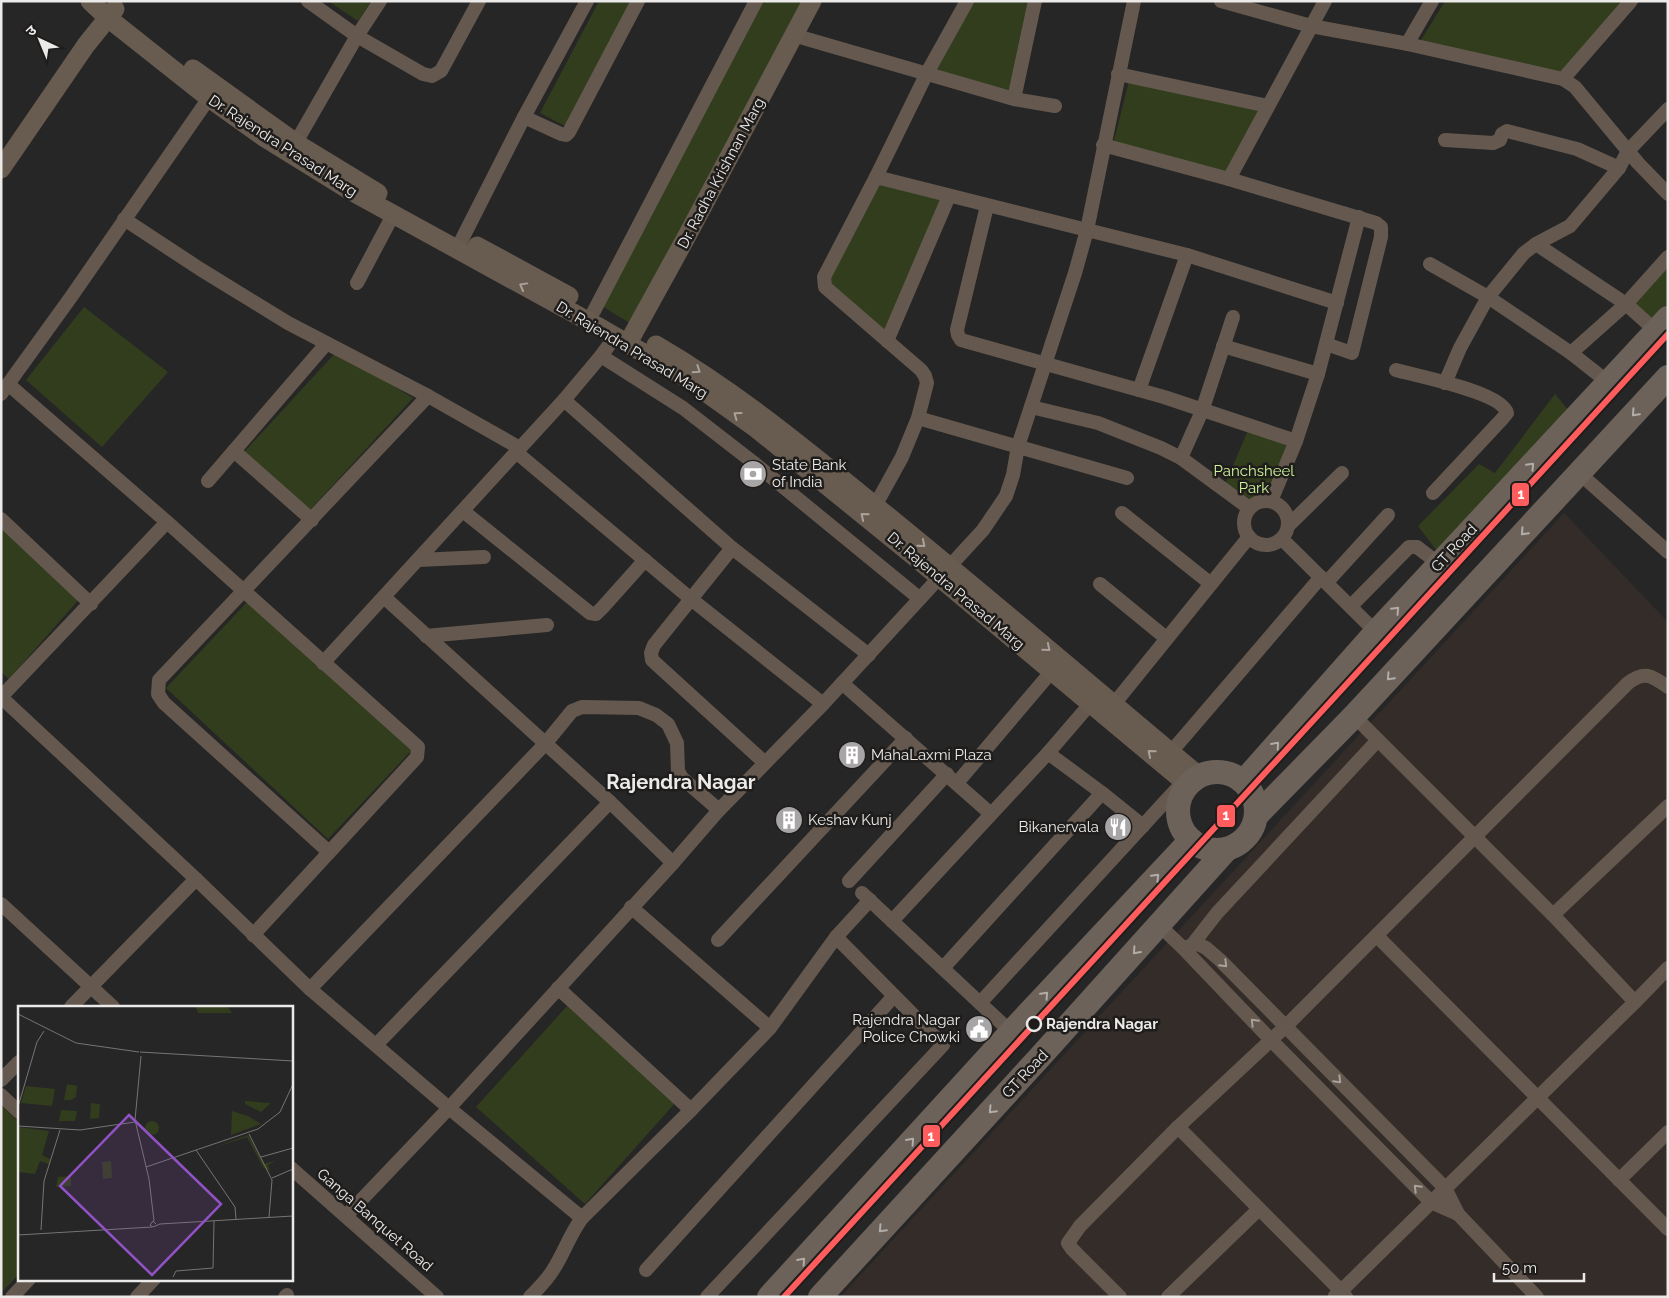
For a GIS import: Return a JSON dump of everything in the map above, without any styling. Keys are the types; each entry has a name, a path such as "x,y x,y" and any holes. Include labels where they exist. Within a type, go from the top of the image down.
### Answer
{"highway":[{"name":"GT Road","path":"1244,781 1438,564 1662,325"},
{"path":"1256,816 1354,716 1668,377"},
{"path":"1223,772 1244,781 1256,801 1254,824 1246,837 1227,849 1212,850 1197,845 1191,840 1182,828 1178,813 1180,798 1190,780 1208,773 1223,772"},
{"path":"769,1297 1011,1032 1191,840"},
{"name":"GT Road","path":"820,1297 1026,1073 1227,849"}],"main road":[{"name":"Dr. Rajendra Prasad Marg","path":"90,1 111,9 349,190 393,215 460,244 594,311 626,337 757,429 944,571 1114,704 1170,752 1190,780"},
{"path":"626,337 801,1"},
{"name":"Dr. Radha Krishnan Marg","path":"626,337 776,70 812,1"},
{"name":"Dr. Rajendra Prasad Marg","path":"111,9 209,98 265,138 293,148 387,199 460,244 626,337 692,366 769,420 875,506 1052,670 1190,780"},
{"path":"1,169 111,9"}],"street":[{"path":"308,1 357,36 422,74 432,76 441,70 479,1"},
{"path":"293,148 357,36 380,1"},
{"path":"460,244 524,117 587,1"},
{"path":"524,117 561,134 566,135 570,132 638,1"},
{"path":"594,311 756,1"},
{"path":"875,506 902,457 918,418 927,383 925,376 887,340 825,287 823,282 927,74 967,1"},
{"path":"1014,99 1035,1"},
{"path":"346,1216 449,1108 719,810 824,704 869,655 983,530 1006,496 1013,475 1018,446 1087,230 1134,1"},
{"path":"1221,1 1311,26 1407,44 1563,80 1575,87 1628,151 1668,194"},
{"path":"1229,179 1325,1"},
{"path":"1407,44 1432,1"},
{"path":"1563,80 1630,1"},
{"path":"793,35 1014,99 1055,106"},
{"path":"1118,74 1268,106"},
{"path":"209,98 5,389 167,522 418,747 417,757 253,936"},
{"path":"1445,383 1460,348 1488,297 1524,253 1536,244 1570,226 1619,168 1628,151 1668,109"},
{"path":"1444,140 1498,142 1502,134 1507,131 1577,150 1619,168"},
{"path":"1104,145 1359,217 1376,223 1381,227 1382,232 1352,354 1326,344"},
{"path":"876,177 1187,256 1337,303"},
{"path":"887,340 949,196"},
{"path":"988,206 957,330 961,340 1139,390 1296,441"},
{"path":"357,283 393,215"},
{"path":"1271,501 1296,441 1318,374 1359,217"},
{"path":"124,220 288,323 428,396 518,450 644,560 824,704"},
{"path":"1536,244 1626,304 1662,325"},
{"path":"1139,390 1187,256"},
{"path":"1570,353 1626,304 1668,257"},
{"path":"1430,264 1488,297 1570,353 1609,383"},
{"path":"1181,458 1202,411 1233,317"},
{"path":"323,662 564,400 601,356 626,337"},
{"path":"208,481 326,344"},
{"path":"1223,346 1318,374"},
{"path":"601,356 691,414 920,598"},
{"path":"1396,370 1474,391 1502,404 1507,413 1433,493"},
{"path":"329,852 164,703 158,694 158,680 428,396"},
{"path":"564,400 732,548 869,655"},
{"path":"1031,407 1098,423 1181,458 1249,508"},
{"path":"918,418 1127,478"},
{"path":"234,451 312,520"},
{"path":"1342,473 1285,533 1276,543 1262,545 1249,537 1244,525 1244,519 1249,508 1259,502 1271,501 1282,506 1286,512 1285,533 1324,580 1376,632"},
{"path":"1579,473 1668,552"},
{"path":"463,511 590,613 596,614 644,560"},
{"path":"1122,513 1211,584"},
{"path":"1170,752 1324,580 1388,515"},
{"path":"1,519 91,604"},
{"path":"167,522 1,697 196,879 310,989 449,1108 582,1218"},
{"path":"1114,704 1249,537"},
{"path":"1351,606 1409,547 1417,547 1438,564"},
{"path":"732,548 654,645 651,653 652,660 765,763"},
{"path":"418,560 484,557"},
{"path":"1100,584 1166,638"},
{"path":"384,597 610,802 673,863"},
{"path":"426,636 547,625"},
{"path":"849,881 952,779 1052,670"},
{"path":"1120,1297 1068,1243 1080,1226 1178,1127 1286,1026 1377,936 1632,680 1637,676 1646,675 1655,678 1668,687"},
{"path":"842,683 991,814"},
{"path":"892,921 1048,753 1091,703"},
{"path":"310,989 546,744 572,711 582,707 639,708 656,715 668,724 677,743 678,771 682,778 719,810"},
{"path":"1354,716 1553,916 1635,1002"},
{"path":"718,940 906,738"},
{"path":"1187,946 1378,740"},
{"path":"1048,753 1102,792 1143,826"},
{"path":"980,1003 1143,826 1190,780"},
{"path":"943,968 1102,792"},
{"path":"376,1045 610,802"},
{"path":"1553,916 1668,806"},
{"path":"72,1006 196,879"},
{"path":"530,1297 555,1268 574,1229 582,1218 691,1110 770,1028 866,896 1011,1032"},
{"path":"1,904 112,1006"},
{"path":"632,907 770,1028"},
{"path":"1159,925 1187,946 1271,1040 1431,1202 1458,1214"},
{"path":"1377,936 1668,1229"},
{"path":"707,1297 943,1045 836,937"},
{"path":"1187,946 1198,944 1206,948 1286,1026 1445,1188 1458,1214 1537,1297"},
{"path":"1178,1127 1340,1295 1445,1188 1668,968"},
{"path":"558,988 691,1110"},
{"path":"646,1270 894,996"},
{"path":"1,1080 18,1063"},
{"path":"1,1095 18,1111"},
{"path":"1619,1180 1668,1132"},
{"name":"Ganga Banquet Road","path":"292,1169 437,1297"},
{"path":"1168,1297 1259,1209"},
{"path":"12,1297 28,1280"},
{"path":"137,1297 153,1280"}],"shaded area":[{"path":"1564,513 1668,622 1668,1297 840,1297"}],"green space":[{"path":"328,1 371,1 358,21"},
{"path":"599,1 631,1 565,126 540,113"},
{"path":"763,1 808,1 638,328 600,305"},
{"path":"967,1 1037,1 1014,99 927,73"},
{"path":"1445,1 1630,1 1562,72 1418,45"},
{"path":"1131,73 1264,104 1226,174 1113,144"},
{"path":"879,179 945,195 888,335 827,282"},
{"path":"1668,260 1668,318 1658,329 1626,304"},
{"path":"84,307 168,372 102,447 26,380"},
{"path":"337,351 413,398 310,510 244,452"},
{"path":"1555,394 1574,417 1443,559 1418,526 1479,464 1495,473"},
{"name":"Panchsheel Park","path":"1249,428 1295,441 1275,498 1251,512 1223,489"},
{"path":"1,521 81,597 9,679 1,672"},
{"path":"250,599 412,750 328,839 166,688"},
{"path":"567,1006 676,1102 585,1204 476,1107"},
{"path":"3,1107 18,1121 18,1275 1,1293 1,1109"}],"transit line":[{"name":"1","path":"784,1297 1668,334"}],"place":[{"name":"State Bank of India","path":"753,474"},
{"name":"MahaLaxmi Plaza","path":"852,755"},
{"name":"Keshav Kunj","path":"789,820"},
{"name":"Bikanervala","path":"1118,827"},
{"name":"Rajendra Nagar","path":"1034,1024"},
{"name":"Rajendra Nagar Police Chowki","path":"979,1029"}],"district":[{"name":"Rajendra Nagar","path":"681,782"}]}
